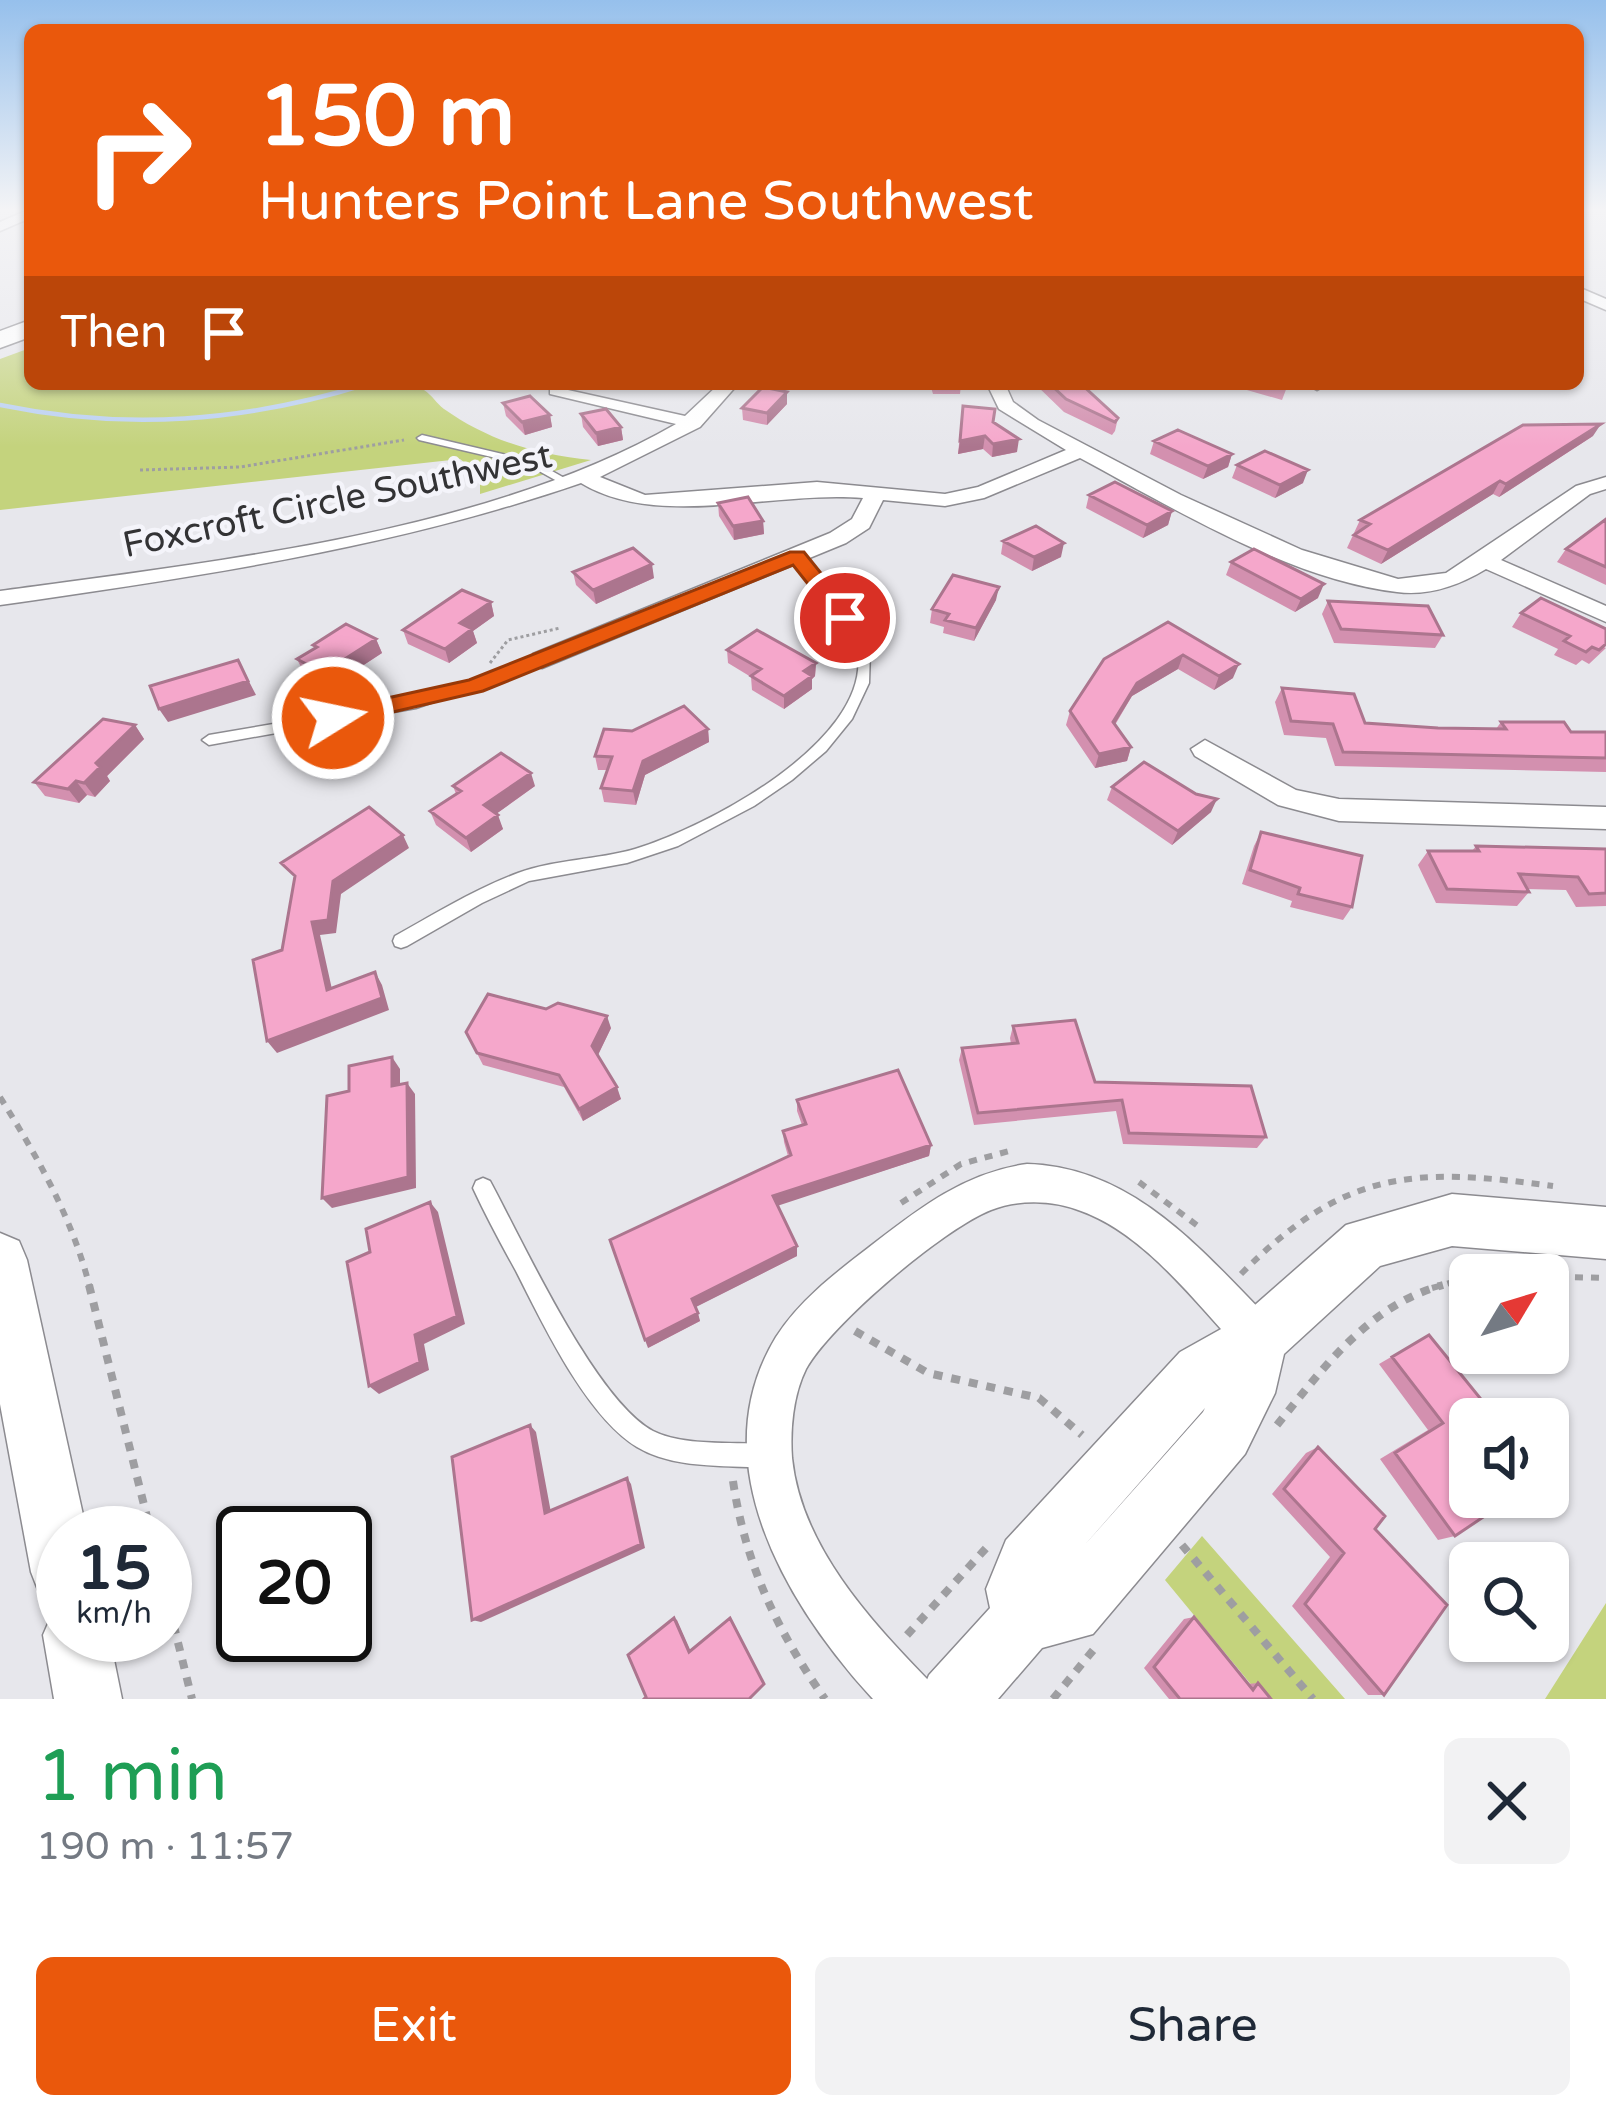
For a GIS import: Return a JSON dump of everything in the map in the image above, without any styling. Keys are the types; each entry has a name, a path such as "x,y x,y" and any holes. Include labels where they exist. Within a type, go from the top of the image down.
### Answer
{"street":[{"path":"556,390 693,423"},
{"name":"Foxcroft Circle Southwest","path":"0,598 268,553 486,509 579,481 656,447 693,423 723,390"},
{"path":"1000,390 1014,413 1082,450 1356,580 1432,586 1583,490 1606,483"},
{"path":"579,481 621,496 662,502 797,488 935,500 974,495 1082,450"},
{"path":"542,660 797,556 861,524 876,494"},
{"path":"1481,559 1606,615"},
{"path":"1205,749 1288,798 1339,810 1606,818"},
{"path":"909,1699 832,1614 749,1455 783,1370 827,1308 945,1211 976,1194 1050,1184 1121,1211 1259,1339"},
{"path":"953,1699 1025,1618 1070,1611 1224,1433 1246,1393 1259,1339 1342,1260 1391,1232 1452,1220 1606,1233"},
{"path":"0,1260 50,1506"},
{"path":"81,1662 88,1699"}],"lane":[{"path":"422,438 532,464 579,481"},
{"path":"401,941 531,874 634,856 675,841 804,763 842,729 862,696 868,668 864,650 797,556"},
{"path":"209,740 438,698 542,660"},
{"path":"483,1188 594,1386 627,1429 675,1449 749,1455"}],"path":[{"path":"140,470 179,473 317,460 422,438"},
{"path":"0,1097 46,1172 79,1244 144,1506"},
{"path":"1569,1277 1606,1278"},
{"path":"1268,1436 1342,1346 1406,1295 1449,1283"},
{"path":"827,1308 909,1366 961,1383 1036,1393 1068,1417 1087,1441"},
{"path":"749,1455 737,1521 755,1586 792,1654 825,1699"},
{"path":"1195,1525 1180,1543 1312,1699"},
{"path":"183,1662 192,1699"}],"green space":[{"path":"24,350 24,390 424,390 444,409 495,437 532,450 591,460 480,494 480,475 460,459 0,510 0,359"},
{"path":"1202,1536 1345,1699 1263,1699 1165,1580"},
{"path":"1606,1603 1606,1699 1545,1699"}],"building":[{"path":"760,390 787,392 767,413 742,408"},
{"path":"1056,390 1088,390 1118,418 1115,422"},
{"path":"530,396 550,415 522,422 503,403"},
{"path":"963,406 995,409 993,422 1019,439 993,444 985,436 960,441"},
{"path":"606,409 621,427 596,433 581,414"},
{"path":"1601,424 1388,550 1354,535 1370,524 1360,520 1523,425"},
{"path":"1178,430 1232,454 1208,466 1154,441"},
{"path":"1265,451 1308,470 1280,485 1237,465"},
{"path":"1115,482 1172,511 1147,525 1089,495"},
{"path":"748,497 763,521 733,526 718,503"},
{"path":"1606,519 1606,567 1566,549"},
{"path":"1036,526 1064,543 1034,557 1003,541"},
{"path":"633,548 652,564 593,590 573,572"},
{"path":"1254,549 1324,584 1301,599 1231,562"},
{"path":"953,575 999,587 976,628 945,620 949,614 932,609"},
{"path":"462,590 491,602 460,623 472,629 445,649 403,630"},
{"path":"1541,598 1606,629 1606,644 1586,652 1564,641 1570,636 1521,613"},
{"path":"1328,601 1428,606 1443,635 1341,629"},
{"path":"1168,622 1239,664 1219,676 1183,655 1137,683 1113,722 1131,747 1099,754 1070,711 1104,659"},
{"path":"346,624 376,639 323,673 297,659 317,647 313,645"},
{"path":"757,630 816,663 804,671 812,676 784,696 751,676 761,669 727,650"},
{"path":"238,660 248,681 159,709 150,686"},
{"path":"1282,688 1354,694 1365,723 1506,729 1501,722 1564,722 1571,732 1606,732 1606,758 1343,752 1333,724 1291,721"},
{"path":"684,706 708,729 643,761 633,791 601,788 612,757 595,756 604,729 632,731"},
{"path":"103,719 135,725 96,763 100,767 84,783 76,781 68,789 34,782"},
{"path":"501,753 531,773 484,805 498,815 466,838 430,811 461,791 453,786"},
{"path":"1144,762 1196,794 1217,799 1178,831 1112,787"},
{"path":"369,807 403,835 333,881 328,920 312,922 327,990 375,972 382,998 267,1041 253,960 282,950 295,876 281,863"},
{"path":"1261,832 1362,856 1352,907 1298,894 1300,888 1250,870"},
{"path":"1476,846 1606,849 1606,893 1589,894 1578,877 1519,874 1529,892 1447,889 1428,851 1479,851"},
{"path":"488,994 546,1009 558,1003 607,1016 592,1046 617,1087 579,1109 559,1075 477,1053 466,1032"},
{"path":"1075,1020 1095,1082 1251,1086 1266,1137 1129,1133 1122,1100 978,1113 962,1048 1018,1043 1013,1026"},
{"path":"392,1057 392,1086 407,1083 408,1177 322,1198 327,1096 349,1091 349,1066"},
{"path":"898,1070 931,1145 773,1196 797,1246 692,1299 698,1313 645,1340 610,1240 791,1155 783,1131 806,1124 797,1100"},
{"path":"430,1202 457,1316 415,1335 420,1362 369,1386 347,1262 370,1252 366,1229"},
{"path":"1429,1335 1449,1360 1449,1374 1461,1374 1480,1398 1449,1398 1449,1518 1482,1518 1455,1536 1395,1453 1443,1423 1392,1357"},
{"path":"530,1425 545,1513 627,1478 641,1544 472,1620 452,1457"},
{"path":"1318,1447 1385,1516 1375,1529 1447,1605 1384,1695 1305,1604 1344,1553 1284,1489"},
{"path":"1194,1617 1253,1690 1258,1683 1271,1699 1180,1699 1154,1667"},
{"path":"674,1618 689,1652 730,1618 764,1684 749,1699 644,1699 628,1655"}],"waterway":[{"path":"0,405 139,420 230,414 346,390"}],"route":[{"path":"333,718 416,704 475,686 797,556 845,618"}]}
